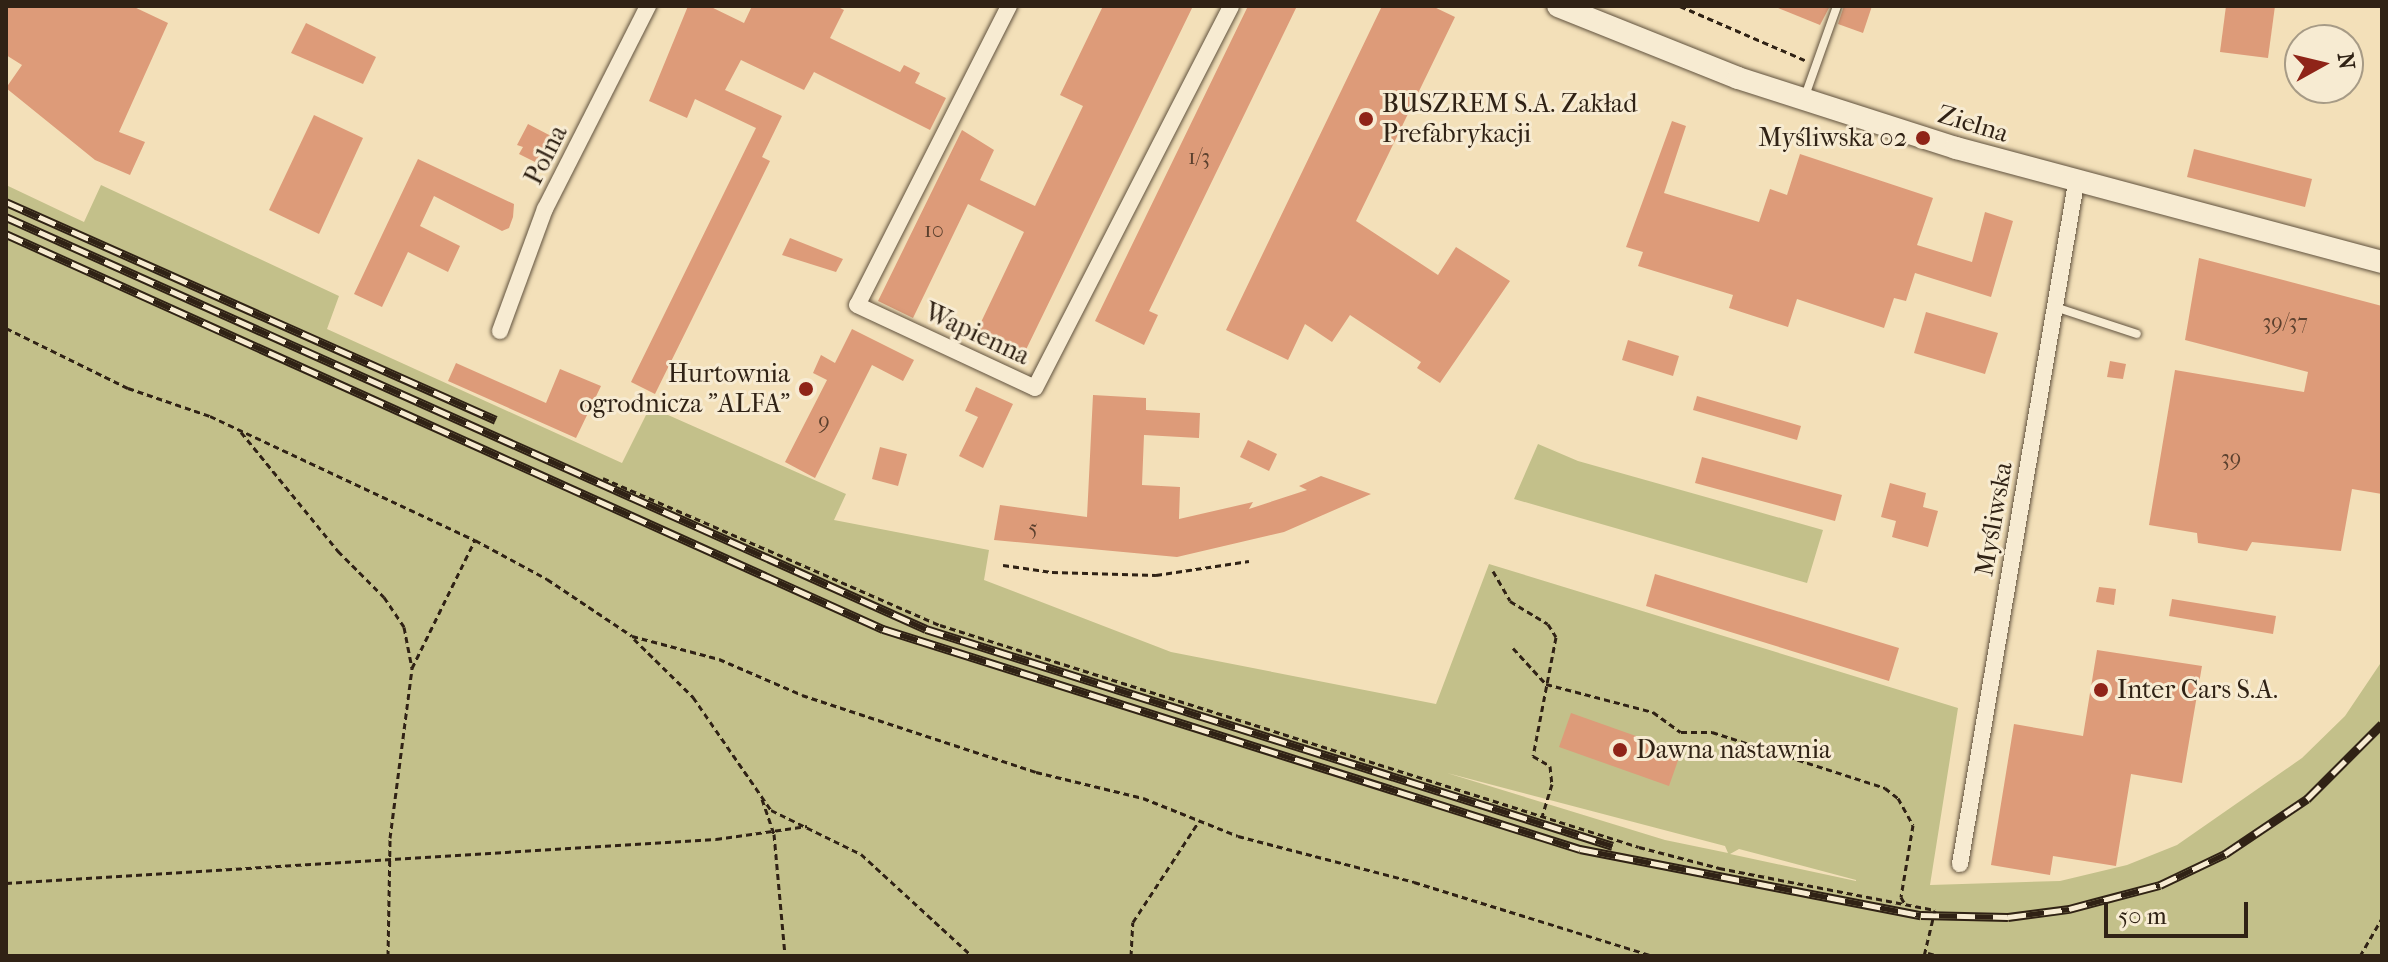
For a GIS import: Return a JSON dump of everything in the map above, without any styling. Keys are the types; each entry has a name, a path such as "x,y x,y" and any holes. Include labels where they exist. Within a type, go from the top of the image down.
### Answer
{"street":[{"name":"Polna","path":"500,331 545,209 648,6"},
{"name":"Wapienna","path":"1009,6 857,305 1035,388 1231,6"},
{"name":"Zielna","path":"1558,6 1804,100 2076,183 2382,262"},
{"name":"Myśliwska","path":"1960,864 2076,183"}],"lane":[{"path":"1804,100 1837,6"},
{"path":"2054,307 2137,334"}],"path":[{"path":"1680,6 1816,65"},
{"path":"6,328 128,388 239,430 475,540 547,579 632,636 693,697 771,810 861,854 972,956"},
{"path":"239,430 338,551 384,597 404,627 412,668 389,857 388,956"},
{"path":"603,478 940,625 1542,817 1719,868 1935,910 1928,953 1924,956"},
{"path":"412,668 475,540"},
{"path":"1003,565 1052,572 1156,575 1249,561"},
{"path":"1493,571 1516,606 1554,631 1533,756 1550,766 1552,784 1542,817"},
{"path":"632,636 719,659 856,714 1036,772 1143,798 1199,821 1653,956"},
{"path":"1513,648 1546,684 1653,712 1681,732 1712,732 1885,788 1898,798 1913,825 1901,897 1905,904"},
{"path":"761,796 774,834 785,956"},
{"path":"1131,956 1133,922 1199,821"},
{"path":"6,883 774,834 807,826"},
{"path":"2360,956 2382,918"},
{"path":"1928,953 1939,956"}],"shaded area":[{"path":"6,185 84,222 101,185 339,296 327,329 622,463 650,407 846,494 834,520 989,550 984,580 1171,652 1436,704 1489,564 1958,708 1930,885 2060,881 2127,865 2177,845 2302,758 2345,716 2382,661 2382,956 6,956","holes":["1447,773 1725,846 1728,853 1665,840","1739,849 1856,880 1856,881 1730,854"]},
{"path":"1538,444 1578,461 1823,530 1807,583 1514,499"}],"building":[{"path":"6,6 132,6 168,23 119,132 145,142 130,175 95,160 6,88 22,65 6,55"},
{"path":"688,6 709,6 744,23 752,6 836,6 844,10 830,38 900,72 904,65 920,73 915,83 946,98 930,130 814,72 804,90 741,60 725,90 782,116 762,157 770,161 655,394 631,382 756,128 695,99 687,118 649,101"},
{"path":"1103,6 1193,6 1020,362 973,339 1024,232 968,204 913,318 878,301 962,130 994,150 980,180 1035,206 1083,106 1060,95"},
{"path":"1248,6 1297,6 1149,311 1158,315 1144,345 1095,321"},
{"name":"BUSZREM S.A. Zakład Prefabrykacji","path":"1382,6 1432,6 1455,17 1356,221 1438,275 1456,247 1510,281 1440,383 1417,368 1421,362 1350,315 1332,342 1305,324 1288,360 1226,330"},
{"path":"1773,6 1830,6 1820,25"},
{"path":"1844,6 1872,6 1863,33 1838,24"},
{"path":"2226,6 2275,6 2268,58 2220,52"},
{"path":"306,23 376,57 363,84 291,53"},
{"path":"314,115 363,138 319,234 269,210"},
{"path":"1672,121 1686,126 1664,193 1759,222 1770,189 1787,195 1800,154 1933,198 1917,245 1972,262 1985,212 2013,221 1991,297 1915,273 1906,301 1894,298 1884,328 1797,299 1788,327 1729,308 1733,295 1638,266 1643,252 1626,247"},
{"path":"528,124 553,137 535,162 519,154 523,147 517,145"},
{"path":"2194,149 2312,179 2305,207 2187,177"},
{"path":"418,159 514,204 513,217 509,228 502,231 434,196 420,226 460,246 448,272 408,252 382,307 354,294"},
{"path":"790,238 843,259 836,272 782,255"},
{"path":"2199,258 2382,306 2382,494 2352,489 2341,551 2252,542 2247,551 2198,543 2197,533 2149,525 2175,370 2304,392 2308,372 2185,340"},
{"path":"1926,312 1998,333 1985,374 1914,353"},
{"path":"852,329 914,360 903,381 872,365 815,478 785,462 827,380 813,373 821,355 835,363"},
{"path":"1628,340 1679,356 1673,376 1622,360"},
{"path":"2110,361 2126,364 2123,379 2107,377"},
{"path":"456,363 546,403 560,369 601,386 576,438 448,381"},
{"path":"976,387 1013,404 983,468 959,456 978,417 965,411"},
{"path":"1093,395 1146,398 1146,410 1200,413 1199,438 1144,435 1142,485 1180,487 1179,519 1253,502 1249,509 1307,490 1299,486 1321,476 1371,494 1284,532 1177,557 994,540 1000,505 1087,517"},
{"path":"1697,396 1801,426 1797,440 1693,410"},
{"path":"1248,440 1277,454 1269,471 1240,457"},
{"path":"880,447 907,454 898,486 872,479"},
{"path":"1702,457 1842,495 1835,521 1695,483"},
{"path":"1890,483 1926,493 1923,507 1938,511 1928,547 1892,537 1896,521 1881,517"},
{"path":"1655,574 1899,648 1889,681 1646,606"},
{"path":"2099,587 2116,589 2114,605 2096,602"},
{"path":"2172,599 2276,616 2273,634 2169,616"},
{"path":"2097,650 2202,666 2182,783 2131,774 2116,866 2053,856 2050,875 1991,865 2014,724 2083,736"},
{"name":"Dawna nastawnia","path":"1571,713 1681,752 1669,786 1559,747"}],"railway":[{"path":"6,202 496,420"},
{"path":"6,217 926,629 1613,846"},
{"path":"6,234 883,629 1580,849 1921,915 2008,917 2069,909 2160,885 2225,854 2307,799 2382,724"}],"place":[{"name":"BUSZREM S.A. Zakład Prefabrykacji","path":"1366,119"},
{"name":"Myśliwska 02","path":"1923,138"},
{"name":"Hurtownia ogrodnicza \"ALFA\"","path":"806,389"},
{"name":"Inter Cars S.A.","path":"2101,690"},
{"name":"Dawna nastawnia","path":"1620,750"}]}
